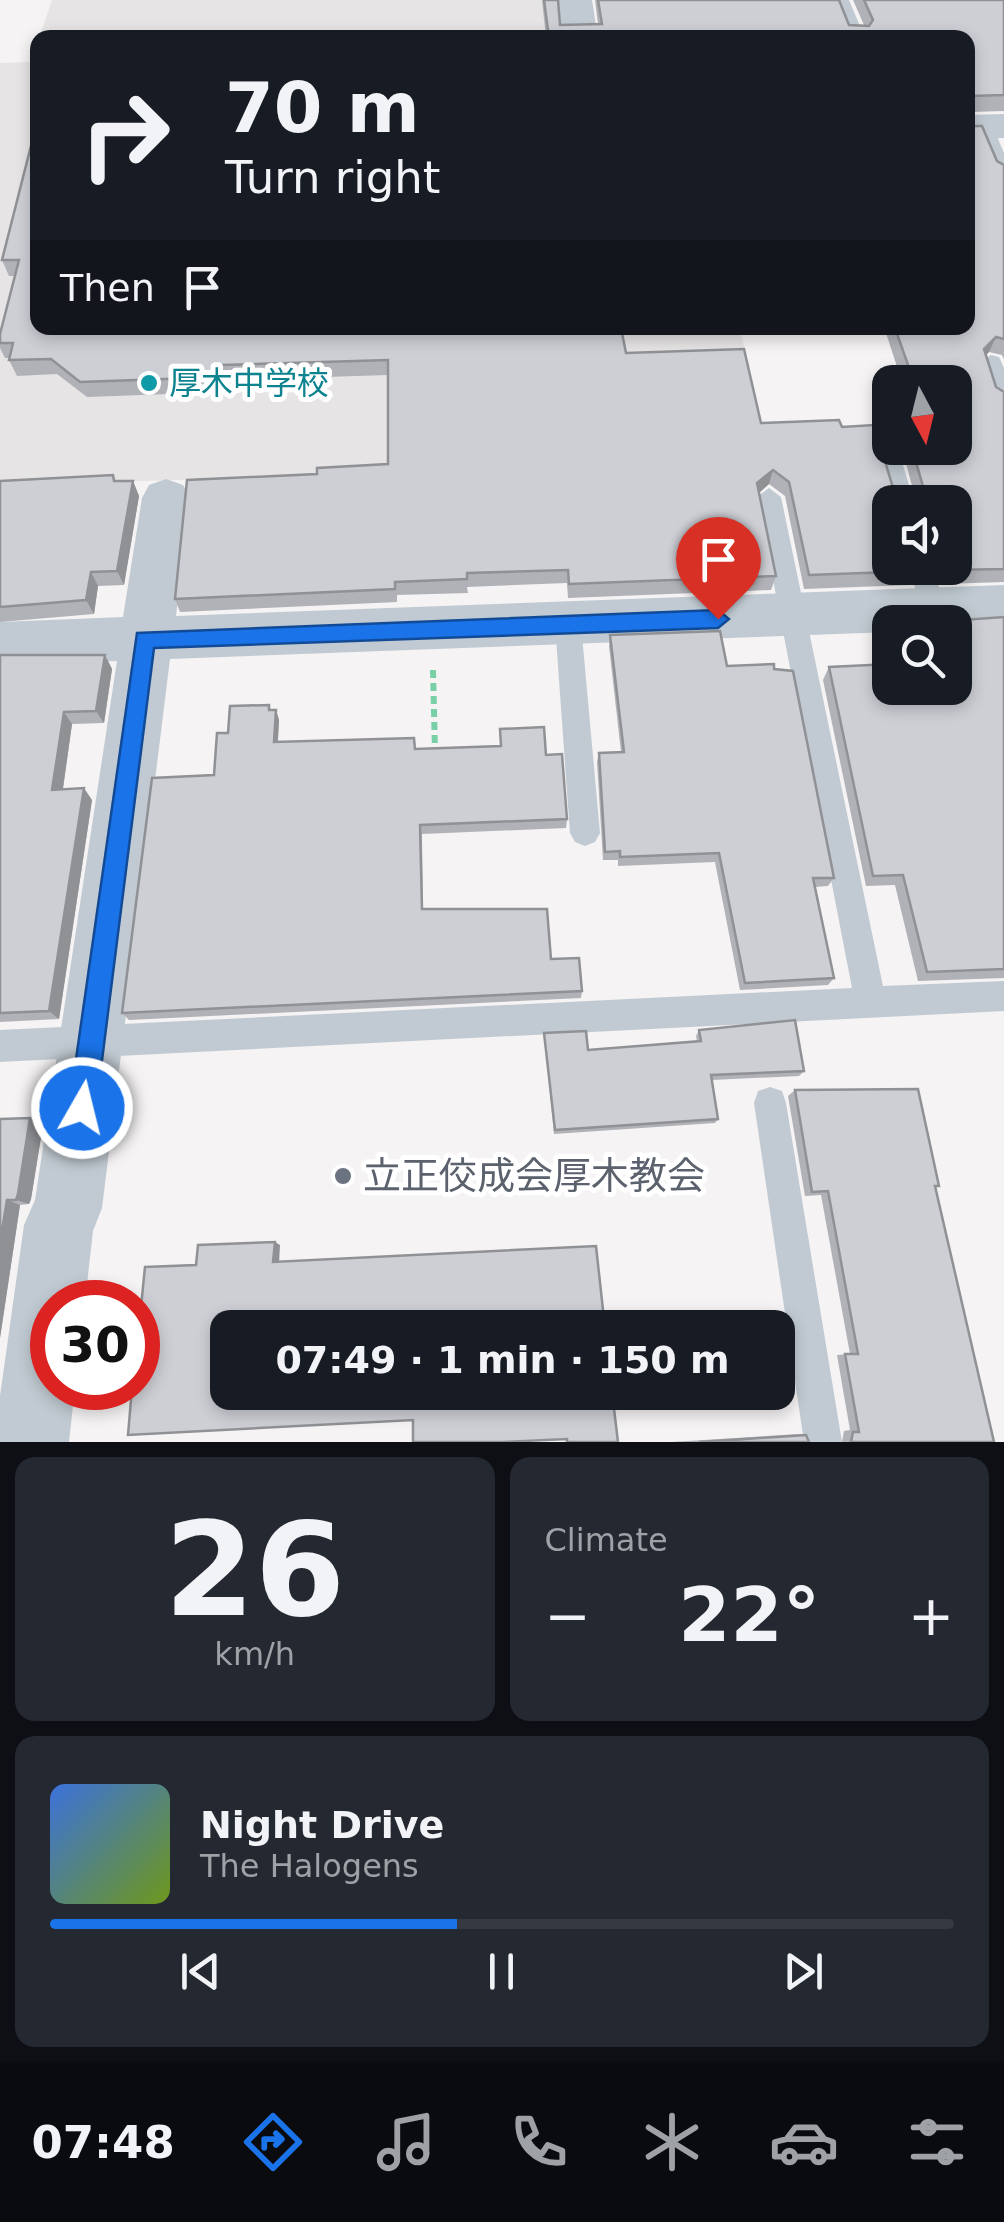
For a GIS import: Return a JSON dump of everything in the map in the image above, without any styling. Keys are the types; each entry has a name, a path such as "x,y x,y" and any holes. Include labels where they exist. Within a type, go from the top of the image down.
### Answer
{"street":[{"path":"575,0 579,30"},
{"path":"30,1442 59,1225 68,1208 92,1042 166,498"},
{"path":"0,644 793,616 926,588 1004,606"}],"lane":[{"path":"818,2 850,2 855,30"},
{"path":"985,127 1004,176"},
{"path":"990,363 1004,401"},
{"path":"769,498 871,1004"},
{"path":"568,624 585,833"},
{"path":"0,1046 1004,996"},
{"path":"770,1103 823,1442"}],"path":[{"path":"432,629 436,768"}],"shaded area":[{"path":"52,0 562,0 566,30 42,30"},
{"path":"30,62 30,335 741,335 764,444 392,474 0,485 0,63"}],"building":[{"path":"544,0 558,0 560,25 602,24 598,0 839,0 849,25 869,26 873,20 864,0 1004,0 1004,95 975,96 975,30 548,30"},
{"path":"975,126 982,126 997,161 1004,165 1004,339 996,337 984,349 996,387 1004,392 1004,569 972,570 972,485 923,485 917,465 972,465 972,365 908,365 897,335 975,335"},
{"path":"30,150 30,335 622,335 626,353 744,349 761,423 839,420 842,427 872,425 872,465 886,465 892,485 872,485 872,573 809,575 789,482 773,470 757,483 776,576 569,584 568,570 467,573 467,579 395,582 395,589 175,599 187,480 317,474 317,468 388,464 388,360 222,365 221,377 80,382 51,359 9,360 13,343 0,343 0,334 19,260 2,260"},
{"path":"113,475 114,481 133,481 117,571 91,572 86,600 0,607 0,481"},
{"path":"1004,617 1004,969 927,972 903,875 873,876 829,667 872,665 872,705 972,705 972,619"},
{"path":"720,631 727,666 774,664 774,669 793,671 834,878 813,878 834,978 745,983 719,853 620,857 620,851 605,852 599,753 624,752 610,635"},
{"path":"0,655 105,655 96,711 64,712 52,790 84,788 49,1011 0,1013"},
{"path":"269,705 269,710 276,710 274,742 414,738 415,749 501,746 500,729 544,727 546,755 562,754 567,819 420,825 422,909 547,909 551,959 579,958 582,991 122,1013 152,778 214,775 217,733 228,733 230,706"},
{"path":"795,1020 804,1071 711,1075 718,1119 555,1130 544,1033 586,1031 588,1050 701,1041 699,1030"},
{"path":"918,1089 939,1186 935,1186 994,1442 851,1442 853,1432 859,1432 845,1354 858,1354 828,1191 812,1192 795,1090"},
{"path":"30,1118 18,1194 16,1200 7,1200 0,1242 0,1119"},
{"path":"275,1242 273,1262 596,1246 603,1310 210,1310 210,1410 614,1410 618,1442 413,1442 413,1420 128,1435 130,1410 160,1410 160,1280 144,1280 145,1267 196,1265 198,1245"},
{"path":"806,1435 809,1442 699,1442"}],"place":[{"name":"厚木中学校","path":"149,383"},
{"name":"立正佼成会厚木教会","path":"343,1176"}],"route":[{"path":"82,1108 144,639 718,619"}]}
